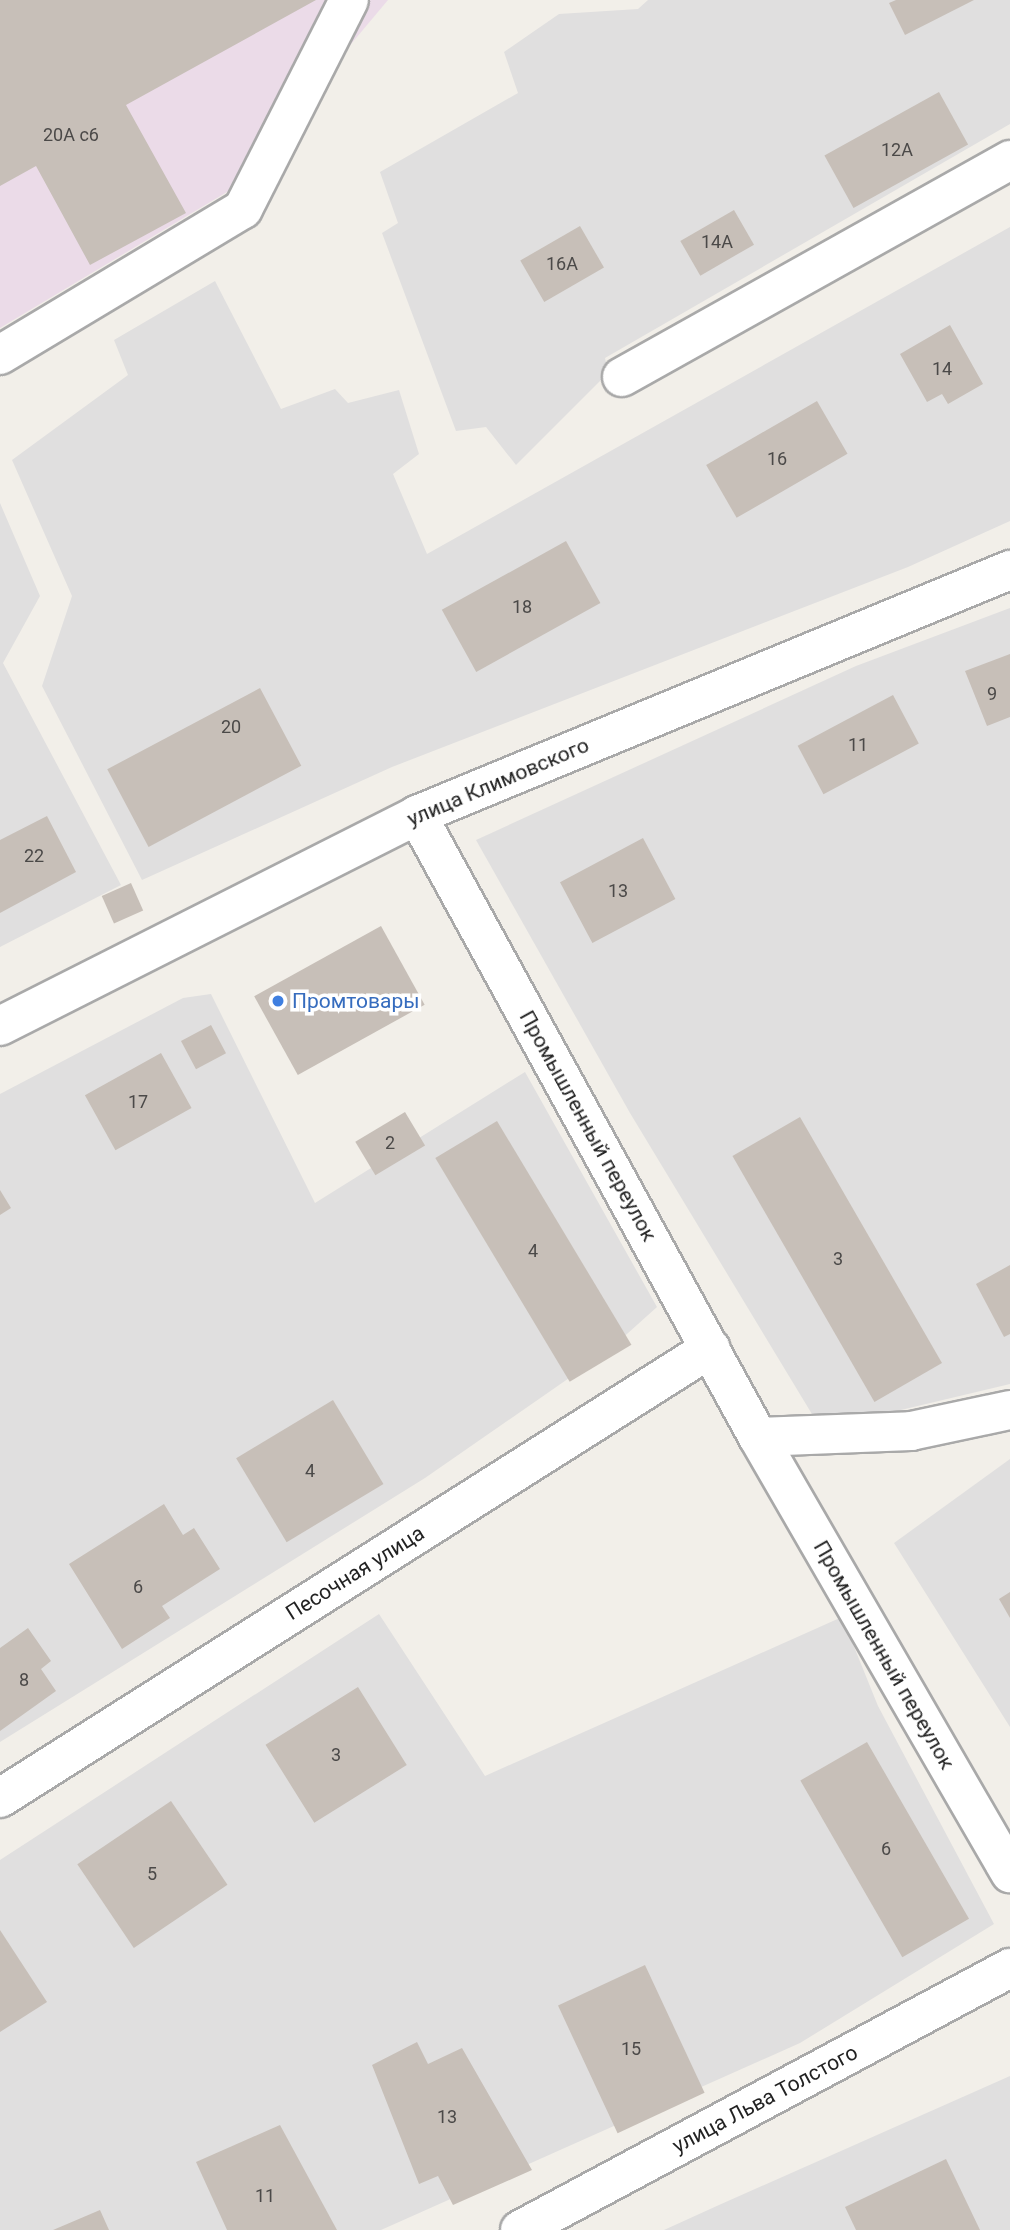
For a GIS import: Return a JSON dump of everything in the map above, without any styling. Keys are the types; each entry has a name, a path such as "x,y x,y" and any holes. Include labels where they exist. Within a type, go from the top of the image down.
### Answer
{"street":[{"path":"0,355 243,209 349,0"},
{"path":"622,377 1010,160"},
{"name":"улица Климовского","path":"0,1026 417,815 1010,570"},
{"name":"Промышленный переулок","path":"417,815 758,1437 1010,1873"},
{"name":"Песочная улица","path":"0,1798 710,1348"},
{"path":"758,1437 911,1431 1010,1410"},
{"name":"улица Льва Толстого","path":"520,2230 1010,1968"}],"shaded area":[{"path":"0,0 388,0 227,192 0,328"},
{"path":"648,0 1010,0 1010,124 605,358 608,373 516,465 486,427 456,431 382,233 398,223 380,172 518,93 504,52 559,14 638,9"},
{"path":"1010,227 1010,521 908,567 392,767 142,880 42,686 72,596 12,460 128,375 114,340 215,281 281,409 335,389 348,403 399,390 419,454 393,474 427,554"},
{"path":"0,503 40,596 3,663 121,885 0,947"},
{"path":"1010,608 1010,1384 821,1429 630,1113 476,840 856,666"},
{"path":"211,994 315,1203 525,1072 657,1307 608,1351 425,1478 0,1742 0,1094 183,998"},
{"path":"1010,1459 1010,1727 894,1543"},
{"path":"379,1614 485,1776 842,1617 878,1706 994,1924 800,2043 381,2230 0,2230 0,1860"},
{"path":"1010,2076 1010,2230 664,2230 719,2205"}],"building":[{"path":"0,0 316,0 126,105 186,213 90,265 36,166 0,186"},
{"path":"896,0 974,0 905,35 889,3"},
{"path":"939,92 968,144 854,208 824,156"},
{"path":"734,210 754,245 700,276 680,241"},
{"path":"580,226 604,268 544,302 520,260"},
{"path":"950,325 983,384 948,404 942,394 927,402 900,354"},
{"path":"817,401 848,454 737,518 706,465"},
{"path":"566,541 600,603 476,672 442,610"},
{"path":"1010,654 1010,717 987,726 965,671"},
{"path":"260,688 301,766 149,847 107,769"},
{"path":"893,695 919,744 823,794 798,746"},
{"path":"47,816 76,872 0,913 0,840"},
{"path":"643,838 675,899 592,943 560,882"},
{"path":"131,883 143,910 114,923 102,896"},
{"path":"381,926 425,1005 298,1075 254,996"},
{"path":"211,1025 226,1053 196,1069 181,1041"},
{"path":"161,1053 192,1108 115,1150 85,1095"},
{"path":"405,1112 425,1145 375,1175 355,1142"},
{"path":"800,1117 942,1363 874,1402 732,1156"},
{"path":"497,1121 631,1345 570,1382 435,1158"},
{"path":"0,1190 11,1208 0,1215"},
{"path":"1010,1265 1010,1334 1004,1337 976,1284"},
{"path":"333,1400 383,1484 287,1542 236,1458"},
{"path":"164,1504 183,1535 194,1528 220,1569 162,1606 170,1618 122,1649 69,1564"},
{"path":"1010,1592 1010,1618 999,1599"},
{"path":"28,1628 51,1661 41,1669 56,1691 0,1731 0,1648"},
{"path":"358,1687 407,1765 314,1823 266,1745"},
{"path":"867,1742 969,1919 902,1957 800,1780"},
{"path":"171,1801 227,1885 134,1948 77,1864"},
{"path":"0,1930 47,2002 0,2032"},
{"path":"645,1965 705,2093 618,2133 558,2006"},
{"path":"417,2042 428,2064 462,2048 532,2170 453,2205 438,2176 419,2184 372,2065"},
{"path":"280,2125 337,2230 227,2230 196,2162"},
{"path":"946,2159 980,2230 856,2230 845,2207"},
{"path":"100,2210 109,2230 53,2230"}],"place":[{"name":"Промтовары","path":"278,1001"}]}
